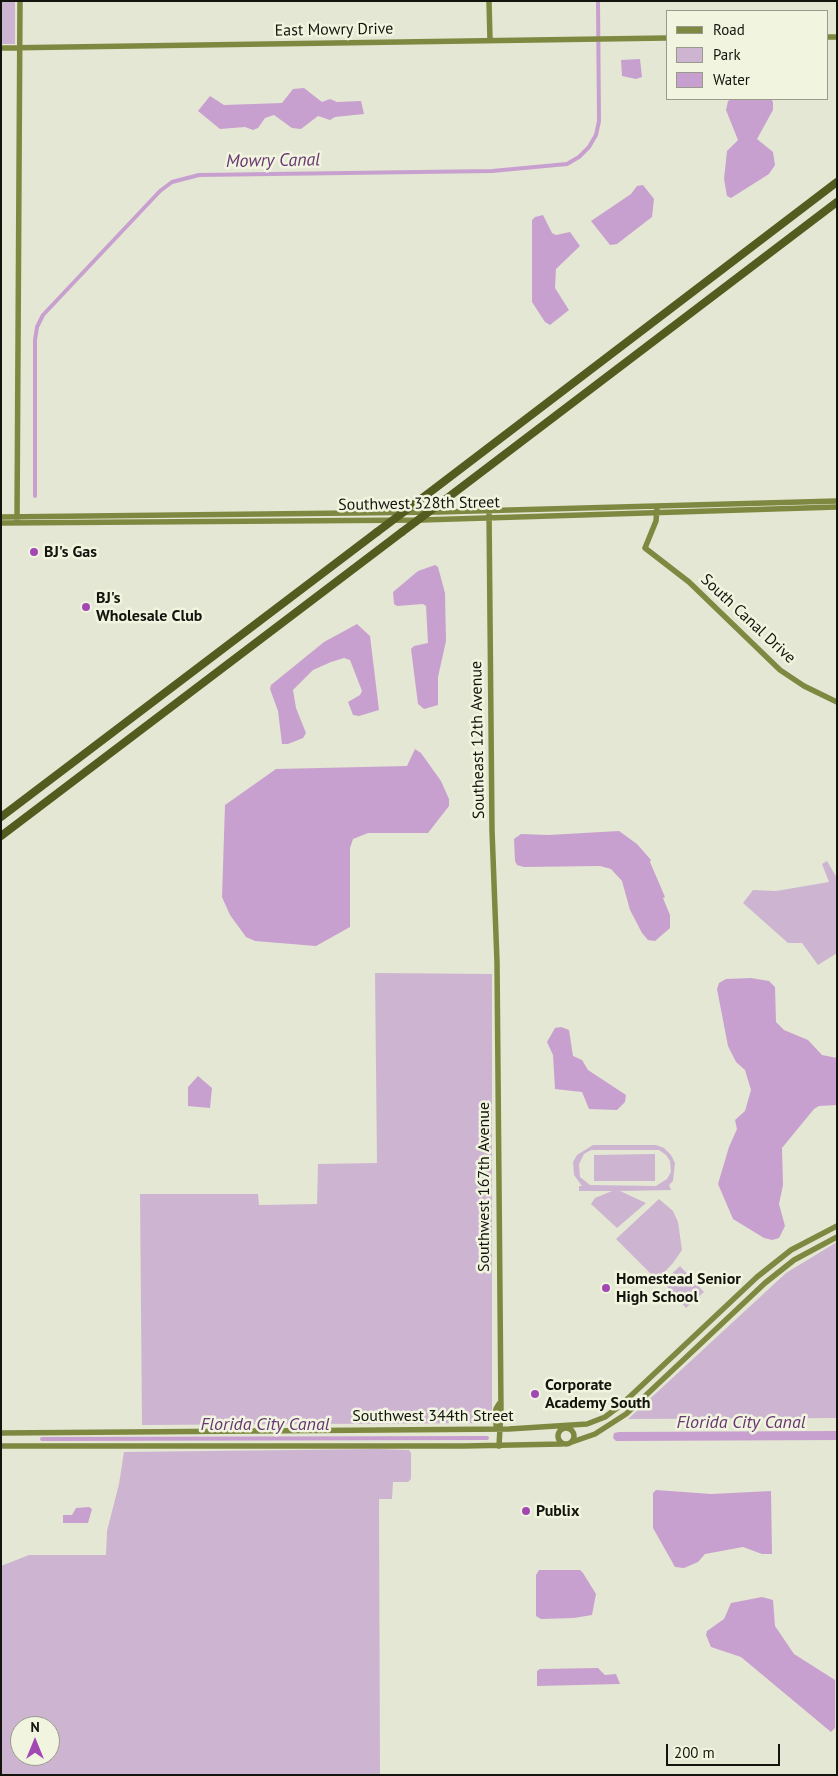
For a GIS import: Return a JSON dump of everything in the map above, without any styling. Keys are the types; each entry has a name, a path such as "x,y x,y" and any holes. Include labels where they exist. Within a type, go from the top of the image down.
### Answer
{"highway":[{"path":"1,817 837,182"},
{"path":"1,836 837,202"}],"street":[{"path":"17,520 20,1"},
{"path":"489,1 490,40"},
{"name":"East Mowry Drive","path":"1,48 666,38"},
{"name":"Southwest 328th Street","path":"1,517 17,520 414,520 489,514 837,501"},
{"name":"Southwest 328th Street","path":"657,508 837,507"},
{"name":"South Canal Drive","path":"657,508 656,523 647,538 645,548 689,582 780,670 804,686 837,702"},
{"name":"Southeast 12th Avenue","path":"489,514 497,970"},
{"name":"Southwest 328th Street","path":"1,523 17,520"},
{"name":"Southwest 167th Avenue","path":"497,970 499,1404 501,1425 499,1429 499,1446"},
{"path":"609,1426 603,1418 621,1405 757,1276 791,1250 837,1226"},
{"path":"572,1442 574,1433 565,1428 558,1435 562,1444 580,1441 609,1426 626,1414 765,1283 794,1260 837,1237"},
{"name":"Southwest 344th Street","path":"1,1434 565,1428 587,1424 603,1418"},
{"name":"Southwest 344th Street","path":"1,1446 499,1446 562,1444"}],"green space":[{"path":"1,1 15,1 15,44 1,44"},
{"path":"827,861 837,878 837,953 818,965 802,943 788,943 743,903 753,890 776,891 829,882 822,864"},
{"path":"375,973 492,974 492,1423 142,1425 140,1194 258,1194 259,1205 317,1204 318,1164 377,1163"},
{"path":"593,1145 656,1145 664,1148 671,1155 675,1163 673,1181 669,1185 671,1190 620,1191 646,1203 617,1228 591,1204 595,1198 612,1191 579,1191 579,1186 582,1186 574,1175 573,1162 577,1155","holes":["591,1150 659,1150 670,1161 671,1172 667,1179 656,1186 590,1185 580,1177 579,1164 584,1154"]},
{"path":"655,1154 655,1181 594,1181 594,1155"},
{"path":"659,1199 673,1211 678,1222 682,1250 657,1280 616,1239"},
{"path":"837,1242 837,1418 628,1419 786,1273"},
{"path":"680,1266 704,1292 686,1308 663,1282"},
{"path":"409,1450 411,1453 411,1479 408,1482 393,1482 392,1499 379,1499 380,1775 1,1775 1,1566 29,1555 106,1555 107,1531 119,1484 124,1452"}],"water":[{"path":"640,59 642,77 636,79 622,76 621,60"},
{"path":"304,88 322,102 330,99 337,102 361,101 364,114 335,117 330,120 318,116 301,129 292,128 274,115 265,118 258,128 253,130 245,127 220,129 198,111 210,96 224,105 282,103 293,89"},
{"path":"772,100 773,110 757,139 773,152 775,165 769,174 731,198 727,196 724,179 727,151 738,140 726,110 728,101"},
{"path":"643,185 654,199 652,217 617,244 610,245 591,221 631,194 637,186"},
{"path":"543,215 552,233 556,235 570,232 580,246 556,269 555,288 569,310 550,325 545,322 532,302 532,220"},
{"path":"435,565 438,567 445,593 446,641 438,677 438,705 424,709 418,704 411,649 414,646 428,643 426,606 423,604 397,606 394,604 393,592 418,571"},
{"path":"357,624 370,636 379,710 359,716 353,715 348,702 360,695 362,691 350,660 344,658 331,662 313,670 293,690 296,708 306,733 303,738 288,744 282,744 278,711 270,689 271,685 324,642"},
{"path":"415,749 421,753 441,781 449,799 449,806 428,833 368,833 353,839 350,848 350,927 316,946 255,941 246,937 230,915 222,897 225,805 276,769 407,766"},
{"path":"619,831 637,844 651,860 650,862 665,897 663,898 670,915 670,928 655,941 648,940 642,933 630,910 622,881 611,869 600,866 524,867 517,865 515,861 514,839 521,834 548,835"},
{"path":"751,978 769,981 775,987 776,1022 784,1030 808,1040 822,1055 837,1058 837,1105 819,1106 814,1109 782,1148 783,1185 779,1204 785,1226 779,1238 772,1240 764,1238 733,1219 718,1184 729,1147 737,1129 735,1120 745,1111 751,1090 745,1070 736,1062 728,1046 717,989 719,983 726,979"},
{"path":"561,1027 569,1030 573,1056 582,1060 588,1070 626,1095 625,1102 617,1110 589,1109 582,1092 555,1089 553,1055 547,1042 555,1028"},
{"path":"198,1076 212,1088 210,1108 188,1106 188,1087"},
{"name":"Florida City Canal","path":"837,1431 837,1440 616,1441 613,1438 614,1433 619,1432"},
{"path":"656,1490 711,1494 771,1491 772,1554 762,1554 743,1547 705,1554 698,1562 684,1568 675,1567 653,1528 653,1493"},
{"path":"89,1507 92,1509 88,1523 63,1523 63,1515 72,1515 76,1508"},
{"path":"539,1570 580,1570 596,1594 592,1615 574,1618 541,1619 536,1616 536,1575"},
{"path":"762,1597 773,1600 775,1626 794,1654 835,1680 835,1728 831,1732 741,1657 711,1647 706,1635 707,1631 724,1619 731,1603"},
{"path":"598,1668 605,1675 616,1674 620,1684 537,1686 537,1671 540,1669"}],"waterway":[{"name":"Mowry Canal","path":"35,496 35,340 37,327 43,315 160,191 172,182 199,175 492,171 567,164 579,157 589,147 596,135 599,121 598,1"},
{"name":"Florida City Canal","path":"42,1439 487,1438"}],"place":[{"name":"BJ's Gas","path":"34,552"},
{"name":"BJ's Wholesale Club","path":"86,607"},
{"name":"Homestead Senior High School","path":"606,1288"},
{"name":"Corporate Academy South","path":"535,1394"},
{"name":"Publix","path":"526,1511"}]}
